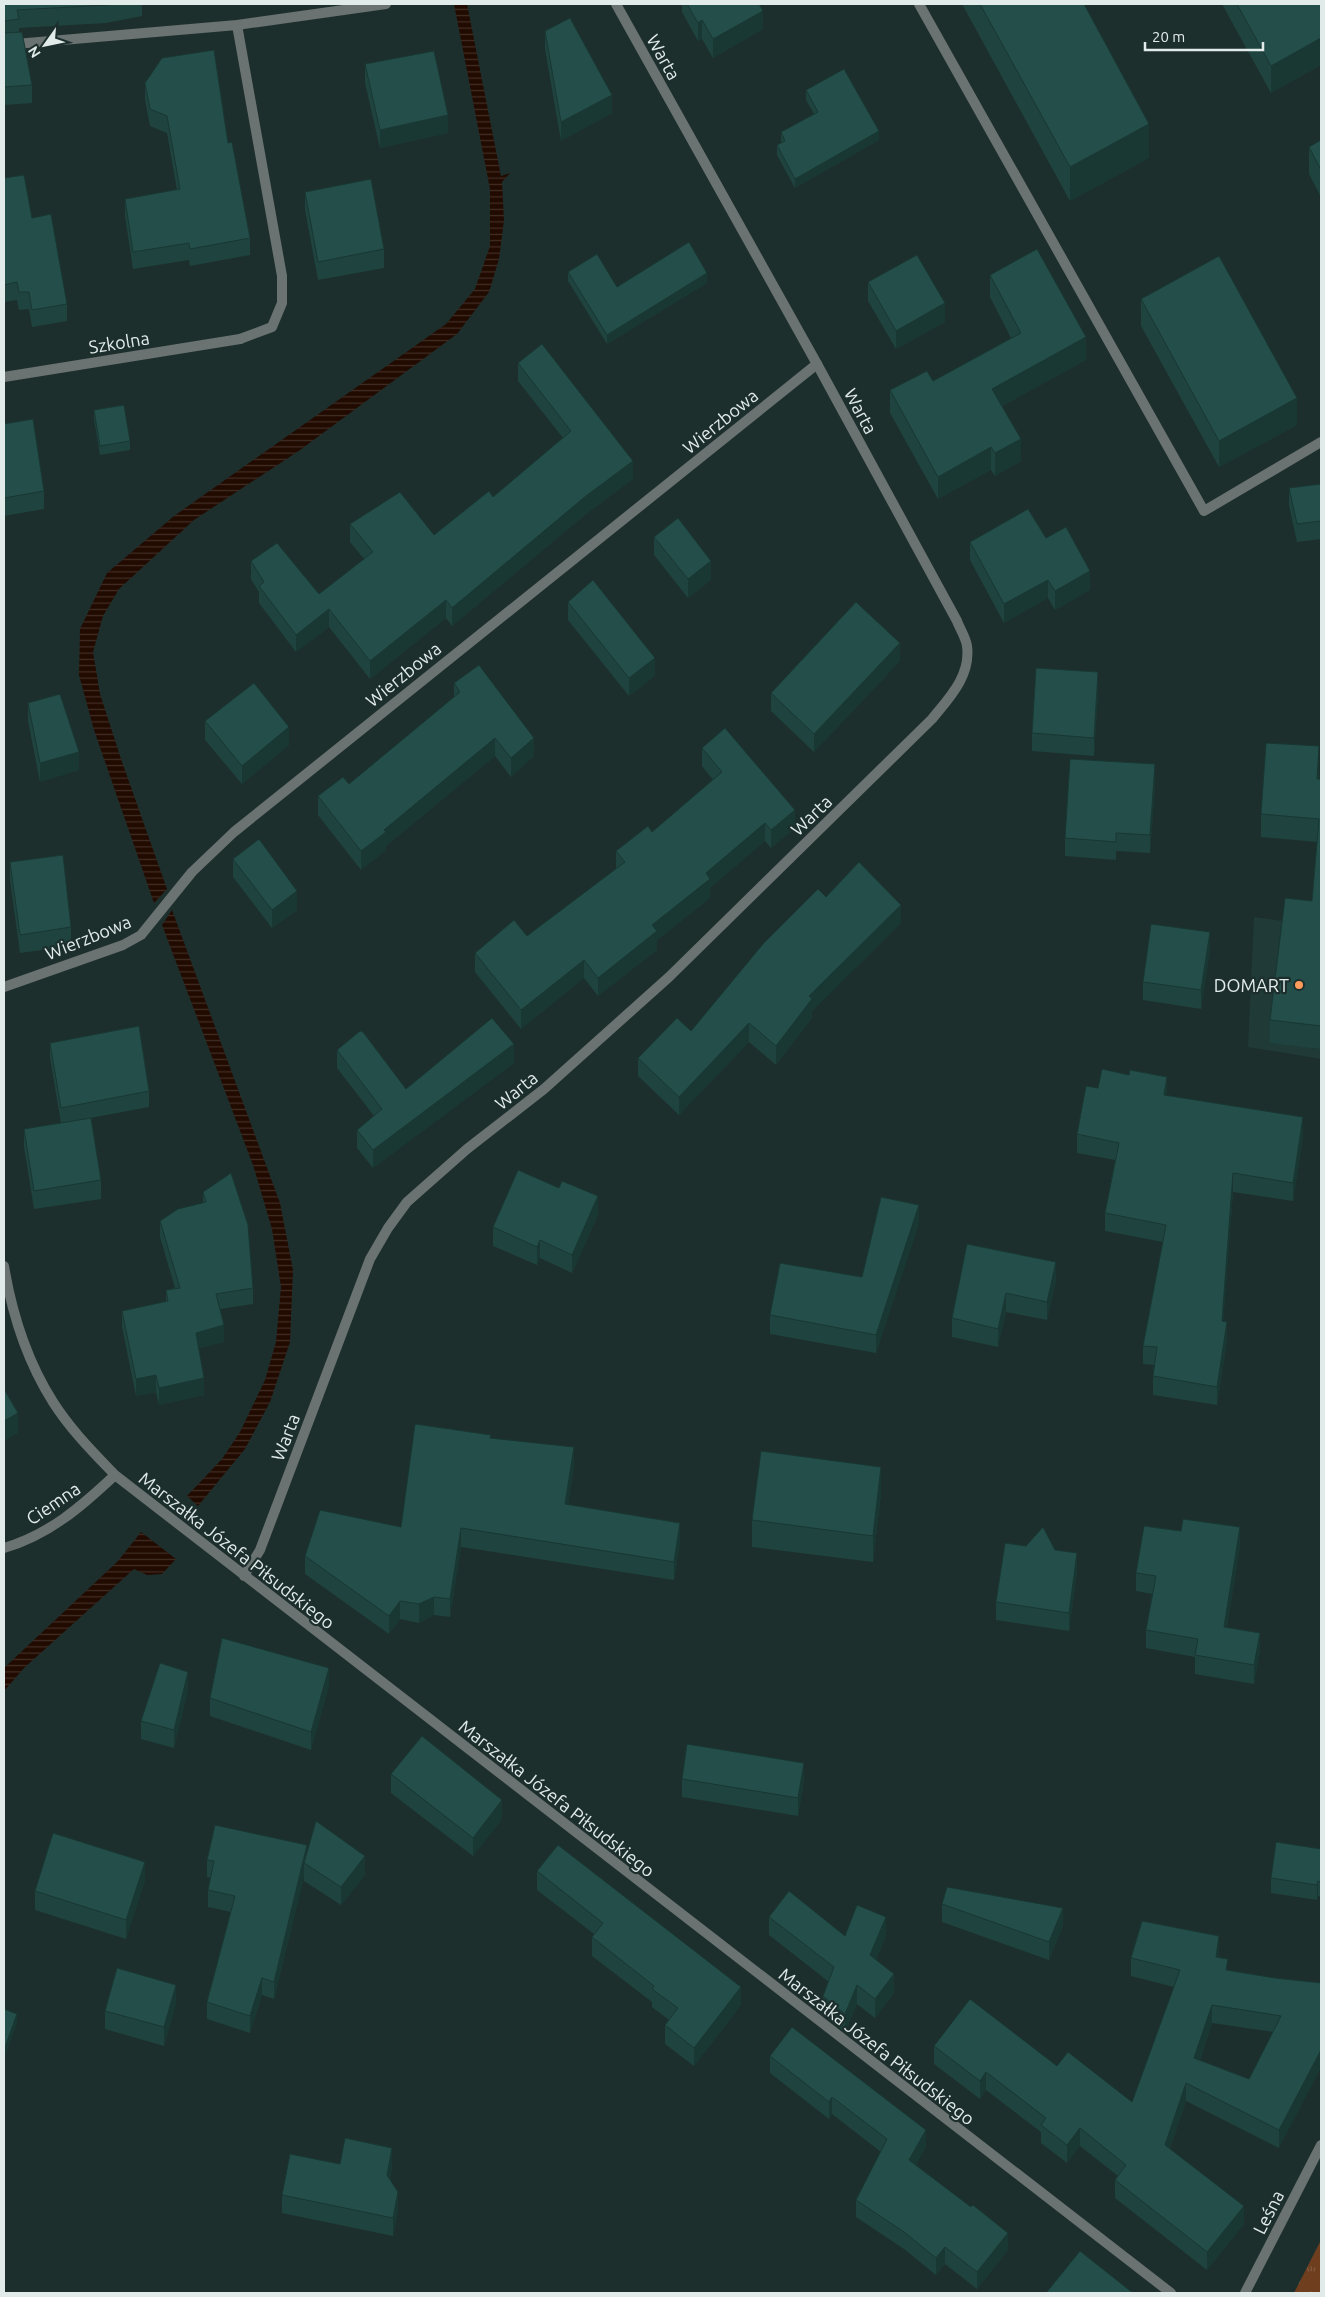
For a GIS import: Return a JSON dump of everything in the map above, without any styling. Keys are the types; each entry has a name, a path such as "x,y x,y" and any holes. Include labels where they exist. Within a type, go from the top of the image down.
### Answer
{"street":[{"path":"4,45 238,25 386,4"},
{"name":"Warta","path":"244,1576 260,1550 370,1259 388,1228 407,1202 467,1149 544,1089 669,977 932,719 959,684 967,662 967,645 957,621 817,364 616,4"},
{"path":"919,4 1204,511 1321,442"},
{"name":"Szkolna","path":"4,377 240,339 272,327 282,303 282,276 238,25"},
{"name":"Wierzbowa","path":"4,987 123,945 142,935 192,872 234,832 362,727 817,364"},
{"name":"Marszałka Józefa Piłsudskiego","path":"4,1266 9,1300 22,1337 53,1402 78,1435 115,1475 1171,2293"},
{"name":"Ciemna","path":"4,1548 20,1543 49,1528 79,1508 115,1475"},
{"name":"Leśna","path":"1245,2293 1321,2145"}],"shaded area":[{"path":"454,4 467,4 501,176 510,173 502,182 504,220 499,259 489,292 457,334 300,450 194,520 119,589 103,616 93,652 100,694 167,889 154,903 94,730 79,675 80,629 107,573 174,516 446,324 475,289 490,246 490,189"},
{"path":"172,910 280,1203 293,1270 290,1342 270,1402 245,1449 198,1506 187,1496 222,1459 240,1432 265,1380 276,1342 281,1287 272,1229 253,1165 162,925"},
{"path":"1254,917 1321,926 1321,1059 1248,1047"},
{"path":"141,1532 176,1559 162,1574 147,1575 134,1569 24,1668 4,1691 4,1668 118,1561"}],"green space":[{"path":"1321,2240 1321,2293 1294,2293"}],"building":[{"path":"4,4 114,4 17,10 19,19 4,21"},
{"path":"687,4 759,4 763,11 713,39 702,20 698,23"},
{"path":"980,4 1084,4 1149,124 1070,167"},
{"path":"1237,4 1321,4 1321,38 1271,66"},
{"path":"570,18 612,95 561,122 545,31"},
{"path":"22,32 32,85 4,87 4,33"},
{"path":"214,50 228,143 232,142 250,238 190,249 189,243 133,252 125,199 180,189 167,116 150,109 145,83 162,58"},
{"path":"434,51 448,115 380,130 365,64"},
{"path":"844,69 879,131 795,179 777,145 785,141 781,132 818,112 806,90"},
{"path":"1321,140 1321,170 1309,147"},
{"path":"24,175 32,218 51,214 67,304 32,310 29,292 19,292 17,282 4,285 4,178"},
{"path":"371,179 384,249 318,262 305,192"},
{"path":"689,242 707,273 607,335 568,272 597,254 617,287"},
{"path":"1037,249 1086,337 992,389 1021,439 995,453 991,447 938,477 890,390 927,371 933,381 1021,333 990,275"},
{"path":"917,255 945,303 896,331 868,282"},
{"path":"1219,256 1297,398 1219,441 1141,299"},
{"path":"542,344 633,461 586,496 452,608 446,600 370,661 329,609 296,635 259,586 264,582 251,561 277,543 319,594 373,552 350,524 400,492 434,535 489,491 493,497 571,431 518,363"},
{"path":"124,405 130,441 100,446 94,410"},
{"path":"33,419 44,491 4,498 4,424"},
{"path":"1321,484 1321,521 1297,524 1289,488"},
{"path":"1028,509 1046,538 1066,527 1090,571 1055,591 1048,580 1004,604 970,542"},
{"path":"678,518 711,561 688,579 654,537"},
{"path":"593,580 655,658 629,678 568,602"},
{"path":"856,602 900,643 814,734 771,693"},
{"path":"479,665 534,738 511,758 495,738 384,830 386,832 361,851 318,796 343,777 349,784 460,692 454,683"},
{"path":"1036,668 1098,672 1094,738 1032,733"},
{"path":"254,683 289,727 242,766 205,721"},
{"path":"60,694 79,752 40,763 28,703"},
{"path":"725,728 795,810 771,830 765,823 706,873 710,879 652,925 657,931 598,978 584,960 521,1010 475,953 514,920 527,936 625,862 616,851 648,826 652,832 722,772 702,748"},
{"path":"1266,743 1319,746 1317,779 1321,779 1321,1026 1270,1020 1285,898 1312,901 1319,819 1261,814"},
{"path":"1070,759 1155,764 1150,835 1116,833 1116,842 1065,838"},
{"path":"259,839 297,891 272,910 233,859"},
{"path":"63,855 71,927 20,935 10,862"},
{"path":"859,862 901,905 809,996 812,999 776,1046 749,1023 679,1097 638,1058 677,1018 691,1031 763,944 818,889 826,897"},
{"path":"1151,924 1210,932 1201,990 1143,982"},
{"path":"492,1018 514,1044 373,1150 357,1130 382,1109 337,1050 360,1031 363,1032 406,1089"},
{"path":"139,1026 149,1091 61,1108 50,1043"},
{"path":"1102,1069 1129,1075 1130,1070 1167,1077 1164,1095 1303,1117 1293,1183 1233,1173 1222,1321 1227,1322 1217,1387 1153,1376 1157,1347 1143,1346 1166,1225 1105,1213 1119,1143 1077,1134 1086,1086 1098,1088"},
{"path":"91,1118 101,1180 34,1191 24,1129"},
{"path":"518,1170 559,1188 562,1181 598,1196 572,1255 540,1240 537,1247 493,1227"},
{"path":"231,1173 248,1225 253,1288 216,1294 224,1325 196,1333 204,1378 159,1388 156,1375 136,1379 122,1311 168,1301 166,1290 180,1288 160,1221 178,1209 206,1202 203,1192"},
{"path":"881,1197 919,1205 876,1335 770,1315 780,1263 862,1277"},
{"path":"967,1244 1056,1262 1047,1302 1006,1293 998,1329 952,1318"},
{"path":"4,1389 18,1413 4,1421"},
{"path":"415,1424 491,1435 490,1438 574,1447 565,1504 680,1523 674,1562 461,1528 450,1599 434,1597 419,1604 400,1601 389,1616 305,1556 320,1510 401,1527"},
{"path":"761,1451 881,1467 873,1536 752,1520"},
{"path":"1183,1519 1240,1527 1224,1627 1260,1633 1254,1665 1195,1655 1198,1639 1146,1630 1156,1576 1136,1573 1144,1526 1181,1531"},
{"path":"1043,1527 1055,1550 1077,1553 1069,1613 996,1602 1005,1543 1026,1546"},
{"path":"222,1638 329,1668 311,1732 210,1698"},
{"path":"160,1663 188,1672 174,1730 141,1721"},
{"path":"422,1736 502,1800 473,1838 391,1774"},
{"path":"687,1744 804,1763 798,1798 682,1779"},
{"path":"316,1821 365,1856 341,1887 304,1863"},
{"path":"215,1825 307,1845 274,1982 262,1978 250,2016 207,2002 235,1896 208,1890 214,1861 207,1860"},
{"path":"53,1833 145,1862 126,1920 35,1891"},
{"path":"1276,1842 1321,1849 1321,1882 1318,1881 1317,1885 1271,1878"},
{"path":"558,1845 741,1987 694,2048 665,2025 678,2008 652,1989 654,1986 592,1937 603,1923 537,1871"},
{"path":"947,1887 1063,1908 1049,1942 942,1904"},
{"path":"789,1891 845,1936 857,1905 886,1917 870,1955 894,1974 875,1999 857,1985 845,2014 823,1996 834,1967 769,1917"},
{"path":"1142,1921 1219,1936 1216,1957 1228,1959 1226,1970 1321,1983 1321,2050 1279,2130 1186,2083 1165,2145 1244,2206 1207,2252 1115,2180 1126,2165 1080,2128 1067,2145 1041,2125 1046,2118 986,2072 980,2081 934,2046 970,1999 1057,2066 1068,2052 1132,2102 1180,1970 1131,1958","holes":["1212,2005 1281,2016 1249,2079 1194,2058"]},
{"path":"117,1968 176,1985 164,2027 105,2011"},
{"path":"4,2009 17,2014 4,2050"},
{"path":"792,2027 926,2130 909,2160 971,2207 973,2205 1008,2233 977,2272 945,2247 936,2258 904,2232 856,2200 887,2139 832,2097 829,2102 770,2056"},
{"path":"345,2138 392,2148 387,2175 398,2192 393,2218 282,2195 290,2154 340,2164"},
{"path":"1080,2251 1133,2293 1046,2293"}],"place":[{"name":"DOMART","path":"1299,985"}]}
